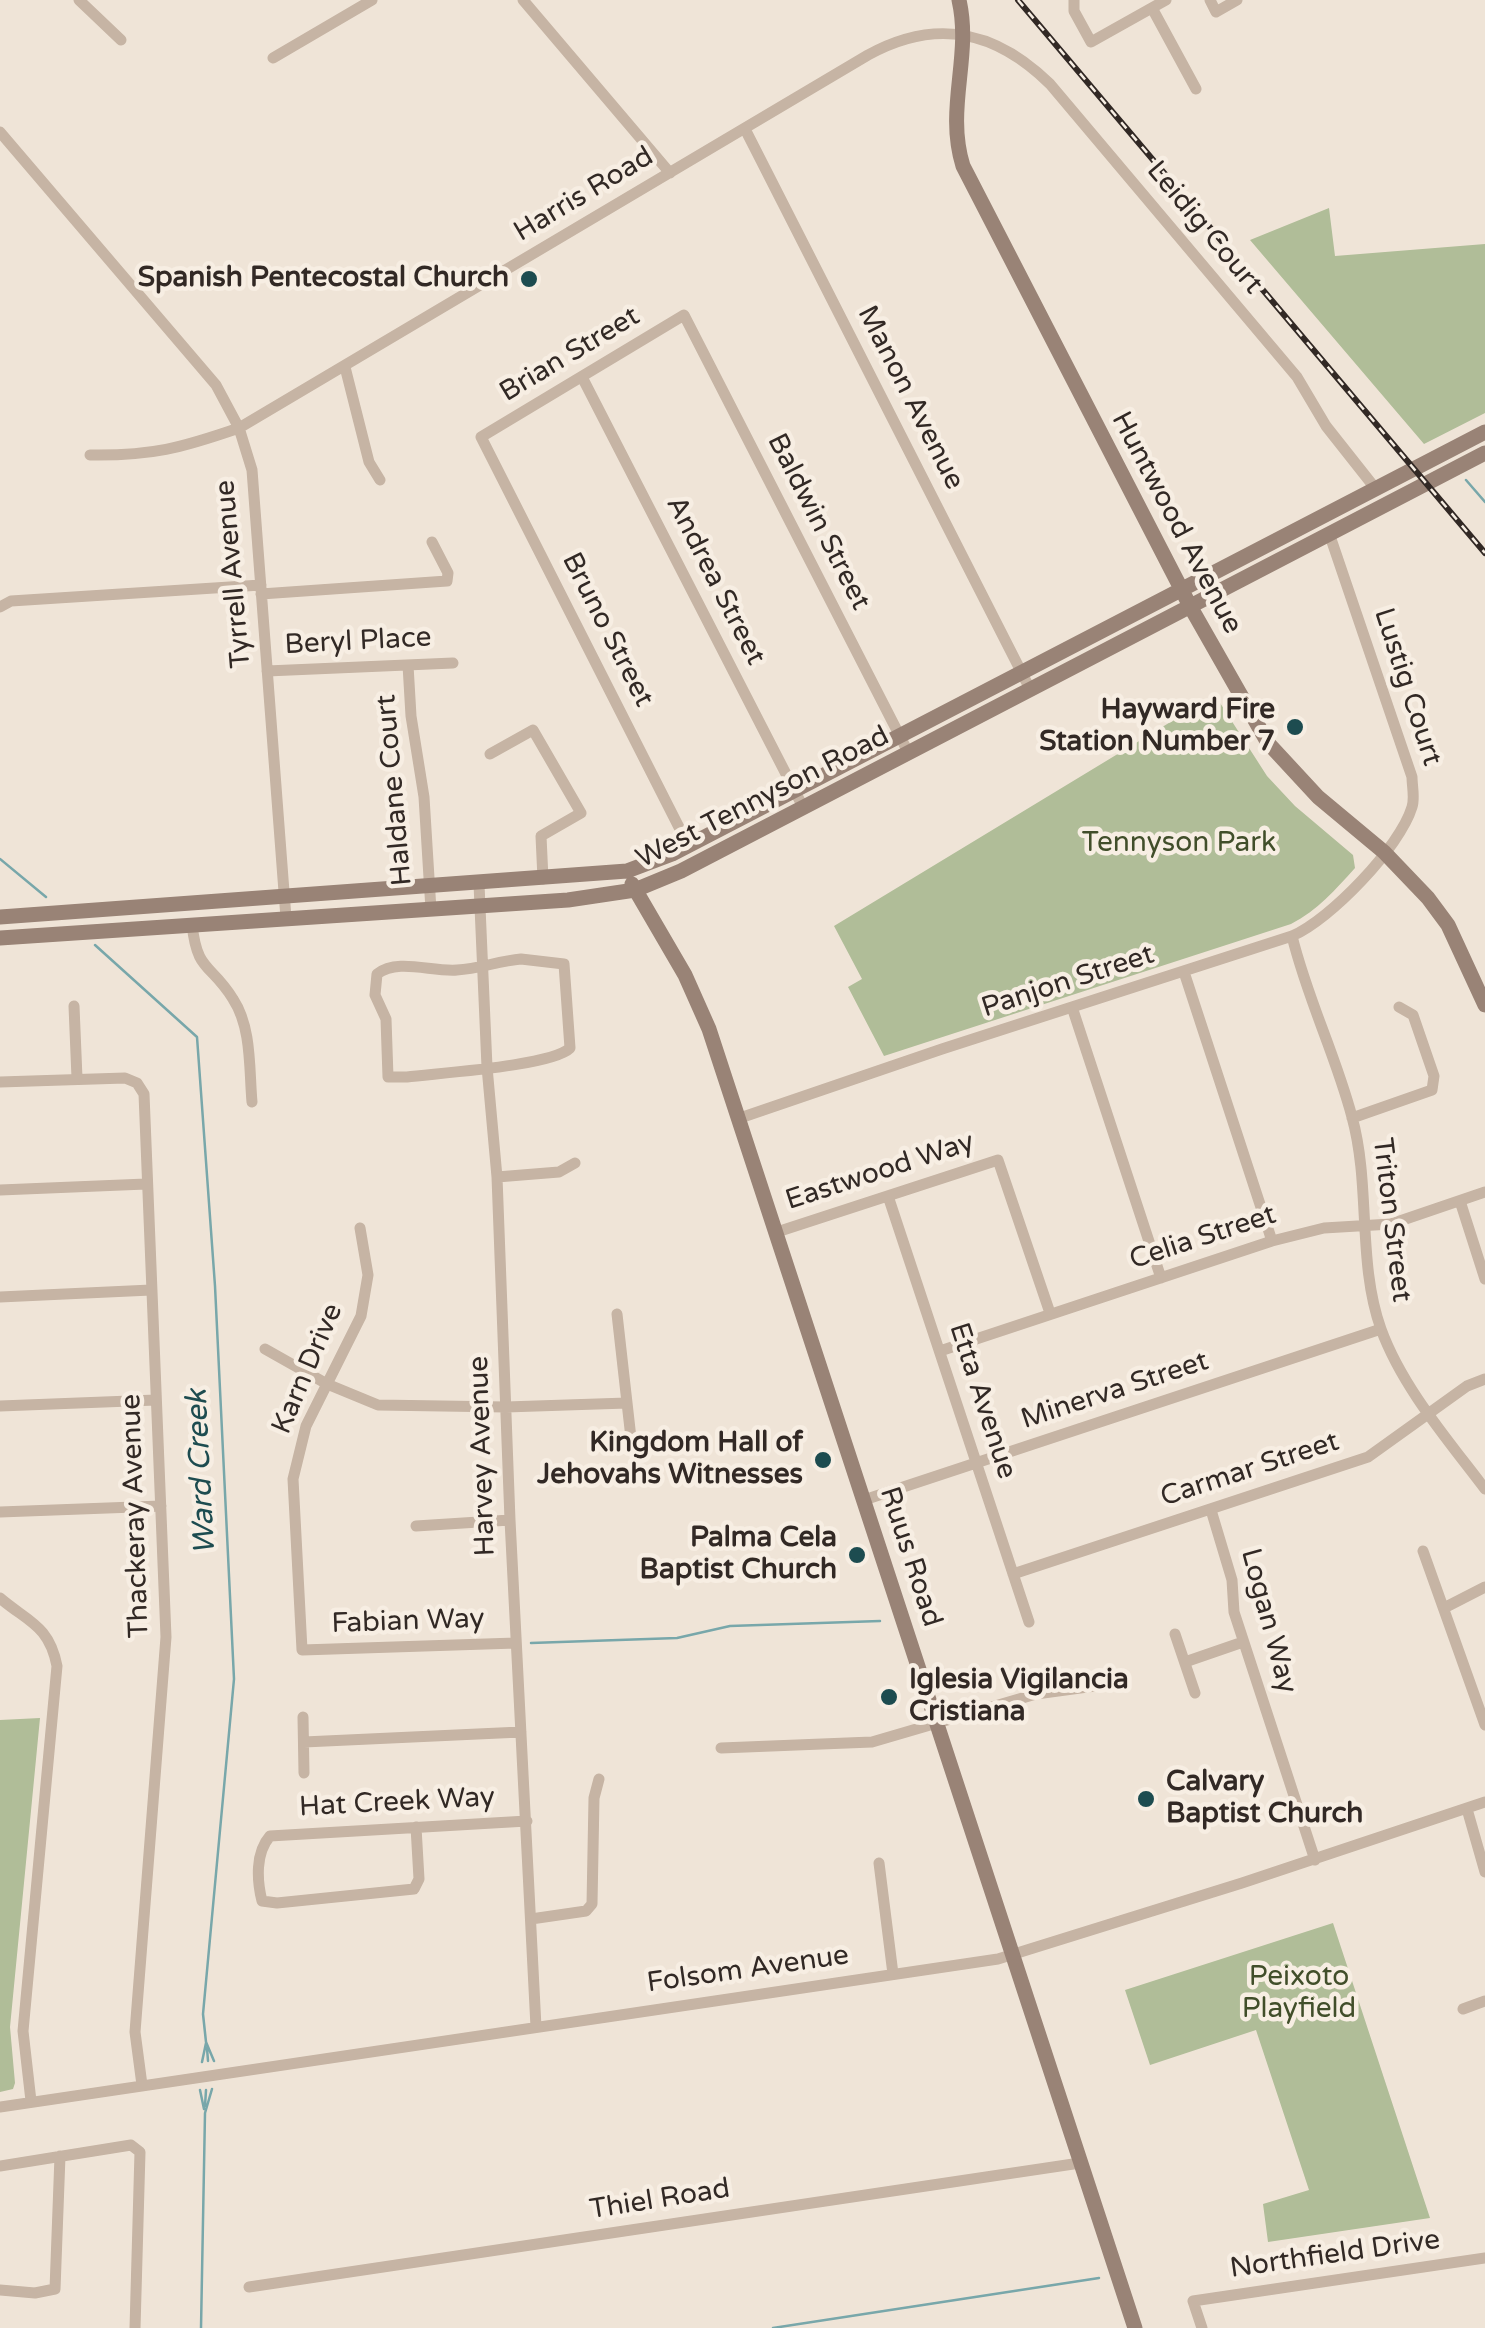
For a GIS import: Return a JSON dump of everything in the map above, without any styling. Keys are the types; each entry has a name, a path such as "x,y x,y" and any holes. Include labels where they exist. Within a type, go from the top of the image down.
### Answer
{"main road":[{"name":"Huntwood Avenue","path":"959,0 964,35 954,120 963,166 1181,589 1268,743 1318,797 1384,852 1428,898 1448,926 1485,1005"},
{"name":"West Tennyson Road","path":"0,917 627,871 688,845 1485,432"},
{"name":"West Tennyson Road","path":"0,938 582,899 635,890 681,870 1485,453"},
{"name":"Ruus Road","path":"627,871 686,978 709,1029 1135,2328"}],"street":[{"path":"80,0 121,40"},
{"path":"273,58 372,0"},
{"path":"523,0 670,173"},
{"path":"1074,0 1074,11 1090,42 1166,0"},
{"path":"1210,0 1216,12 1237,0"},
{"path":"1152,8 1196,88"},
{"name":"Harris Road","path":"90,455 136,456 170,451 240,428 881,48 927,34 964,35"},
{"name":"Leidig Court","path":"964,35 979,37 1018,55 1050,84 1297,377 1326,426 1376,488"},
{"name":"Manon Avenue","path":"745,129 1030,689"},
{"name":"Tyrrell Avenue","path":"0,132 216,385 240,428 252,470 286,918"},
{"name":"Brian Street","path":"480,437 684,315"},
{"name":"Baldwin Street","path":"684,315 908,752"},
{"path":"345,367 369,462 380,480"},
{"name":"Andrea Street","path":"582,377 802,807"},
{"name":"Bruno Street","path":"480,437 688,845"},
{"name":"Lustig Court","path":"1329,533 1412,777 1414,805 1400,833 1384,852"},
{"path":"0,606 10,601 447,581 448,574 432,542"},
{"name":"Beryl Place","path":"266,672 452,663"},
{"name":"Haldane Court","path":"408,665 431,910"},
{"path":"490,754 533,730 581,813 540,836 543,879"},
{"name":"Panjon Street","path":"740,1118 1292,936 1324,918 1384,852"},
{"name":"Harvey Avenue","path":"479,884 497,1177 536,2027"},
{"path":"192,924 195,954 234,999 243,1022 252,1102"},
{"name":"Triton Street","path":"1292,936 1352,1118 1364,1176 1370,1279 1381,1329 1428,1414 1485,1489"},
{"path":"520,959 564,964 570,1048 566,1053 488,1067 388,1077 386,1019 375,995 377,974 392,966 454,970 482,967 494,961 520,959"},
{"path":"1184,972 1272,1241"},
{"path":"74,1006 78,1078"},
{"path":"1352,1118 1432,1090 1434,1076 1414,1015 1399,1006"},
{"path":"1072,1007 1161,1278"},
{"name":"Thackeray Avenue","path":"0,1082 124,1078 138,1083 144,1094 166,1673 135,2032 142,2086"},
{"name":"Eastwood Way","path":"777,1232 998,1160 1050,1313"},
{"path":"497,1177 559,1172 575,1163"},
{"path":"0,1190 146,1184"},
{"name":"Celia Street","path":"940,1351 1272,1241 1324,1228 1391,1224 1485,1192"},
{"name":"Etta Avenue","path":"888,1196 1030,1622"},
{"path":"1460,1201 1485,1278"},
{"name":"Karn Drive","path":"302,1650 293,1479 306,1426 361,1316 368,1275 360,1228"},
{"path":"0,1298 152,1290"},
{"path":"617,1314 632,1447"},
{"name":"Minerva Street","path":"864,1500 1381,1329"},
{"path":"266,1349 327,1384 378,1405 506,1407 627,1403"},
{"name":"Carmar Street","path":"1014,1574 1368,1457 1467,1386 1485,1379"},
{"path":"0,1406 156,1400"},
{"path":"0,1512 160,1506"},
{"name":"Logan Way","path":"1210,1510 1232,1580 1234,1612 1314,1860"},
{"path":"416,1526 510,1520"},
{"path":"1423,1551 1485,1724"},
{"path":"1444,1608 1485,1587"},
{"path":"0,1598 47,1636 57,1666 23,2031 31,2102"},
{"path":"1175,1634 1195,1694"},
{"path":"1185,1662 1243,1642"},
{"name":"Fabian Way","path":"302,1650 516,1643"},
{"path":"721,1748 872,1742 1036,1694 1117,1683"},
{"path":"303,1718 304,1772"},
{"path":"304,1742 521,1732"},
{"path":"531,1919 586,1911 592,1904 594,1798 599,1779"},
{"name":"Folsom Avenue","path":"0,2106 1013,1956 1485,1802"},
{"path":"1466,1809 1485,1872"},
{"name":"Hat Creek Way","path":"416,1827 419,1879 414,1888 277,1904 262,1902 257,1883 262,1845 270,1836 416,1827 527,1821"},
{"path":"879,1864 893,1974"},
{"path":"1463,2009 1485,2002"},
{"path":"0,2166 132,2144 140,2152 135,2328"},
{"path":"0,2290 35,2293 55,2288 60,2156"},
{"name":"Thiel Road","path":"248,2287 1080,2163"},
{"name":"Northfield Drive","path":"1202,2328 1193,2301 1485,2258"}],"green space":[{"path":"1329,208 1335,256 1485,244 1485,413 1424,444 1250,240"},
{"name":"Tennyson Park","path":"1215,695 1267,776 1295,806 1353,855 1355,868 1318,906 1291,924 884,1056 848,987 862,979 834,926"},
{"path":"40,1718 10,2027 15,2083 13,2089 0,2092 0,1720"},
{"name":"Peixoto Playfield","path":"1333,1923 1430,2218 1268,2242 1263,2204 1309,2190 1256,2030 1150,2065 1125,1990"}],"waterway":[{"path":"1466,480 1485,502"},
{"name":"Ward Creek","path":"0,859 46,897"},
{"name":"Ward Creek","path":"95,945 197,1037 215,1286 234,1679 203,2014 206,2042 214,2061"},
{"path":"531,1643 677,1638 730,1626 880,1621"},
{"name":"Ward Creek","path":"202,2062 206,2043"},
{"name":"Ward Creek","path":"207,2048 208,2061"},
{"name":"Ward Creek","path":"201,2328 205,2113 212,2089"},
{"name":"Ward Creek","path":"200,2090 204,2109"},
{"name":"Ward Creek","path":"205,2106 206,2090"},
{"path":"773,2328 1099,2278"}],"railway":[{"path":"1018,0 1485,553"}],"place":[{"name":"Spanish Pentecostal Church","path":"529,279"},
{"name":"Hayward Fire Station Number 7","path":"1295,727"},
{"name":"Kingdom Hall of Jehovahs Witnesses","path":"823,1460"},
{"name":"Palma Cela Baptist Church","path":"857,1555"},
{"name":"Iglesia Vigilancia Cristiana","path":"889,1697"},
{"name":"Calvary Baptist Church","path":"1146,1799"}]}
